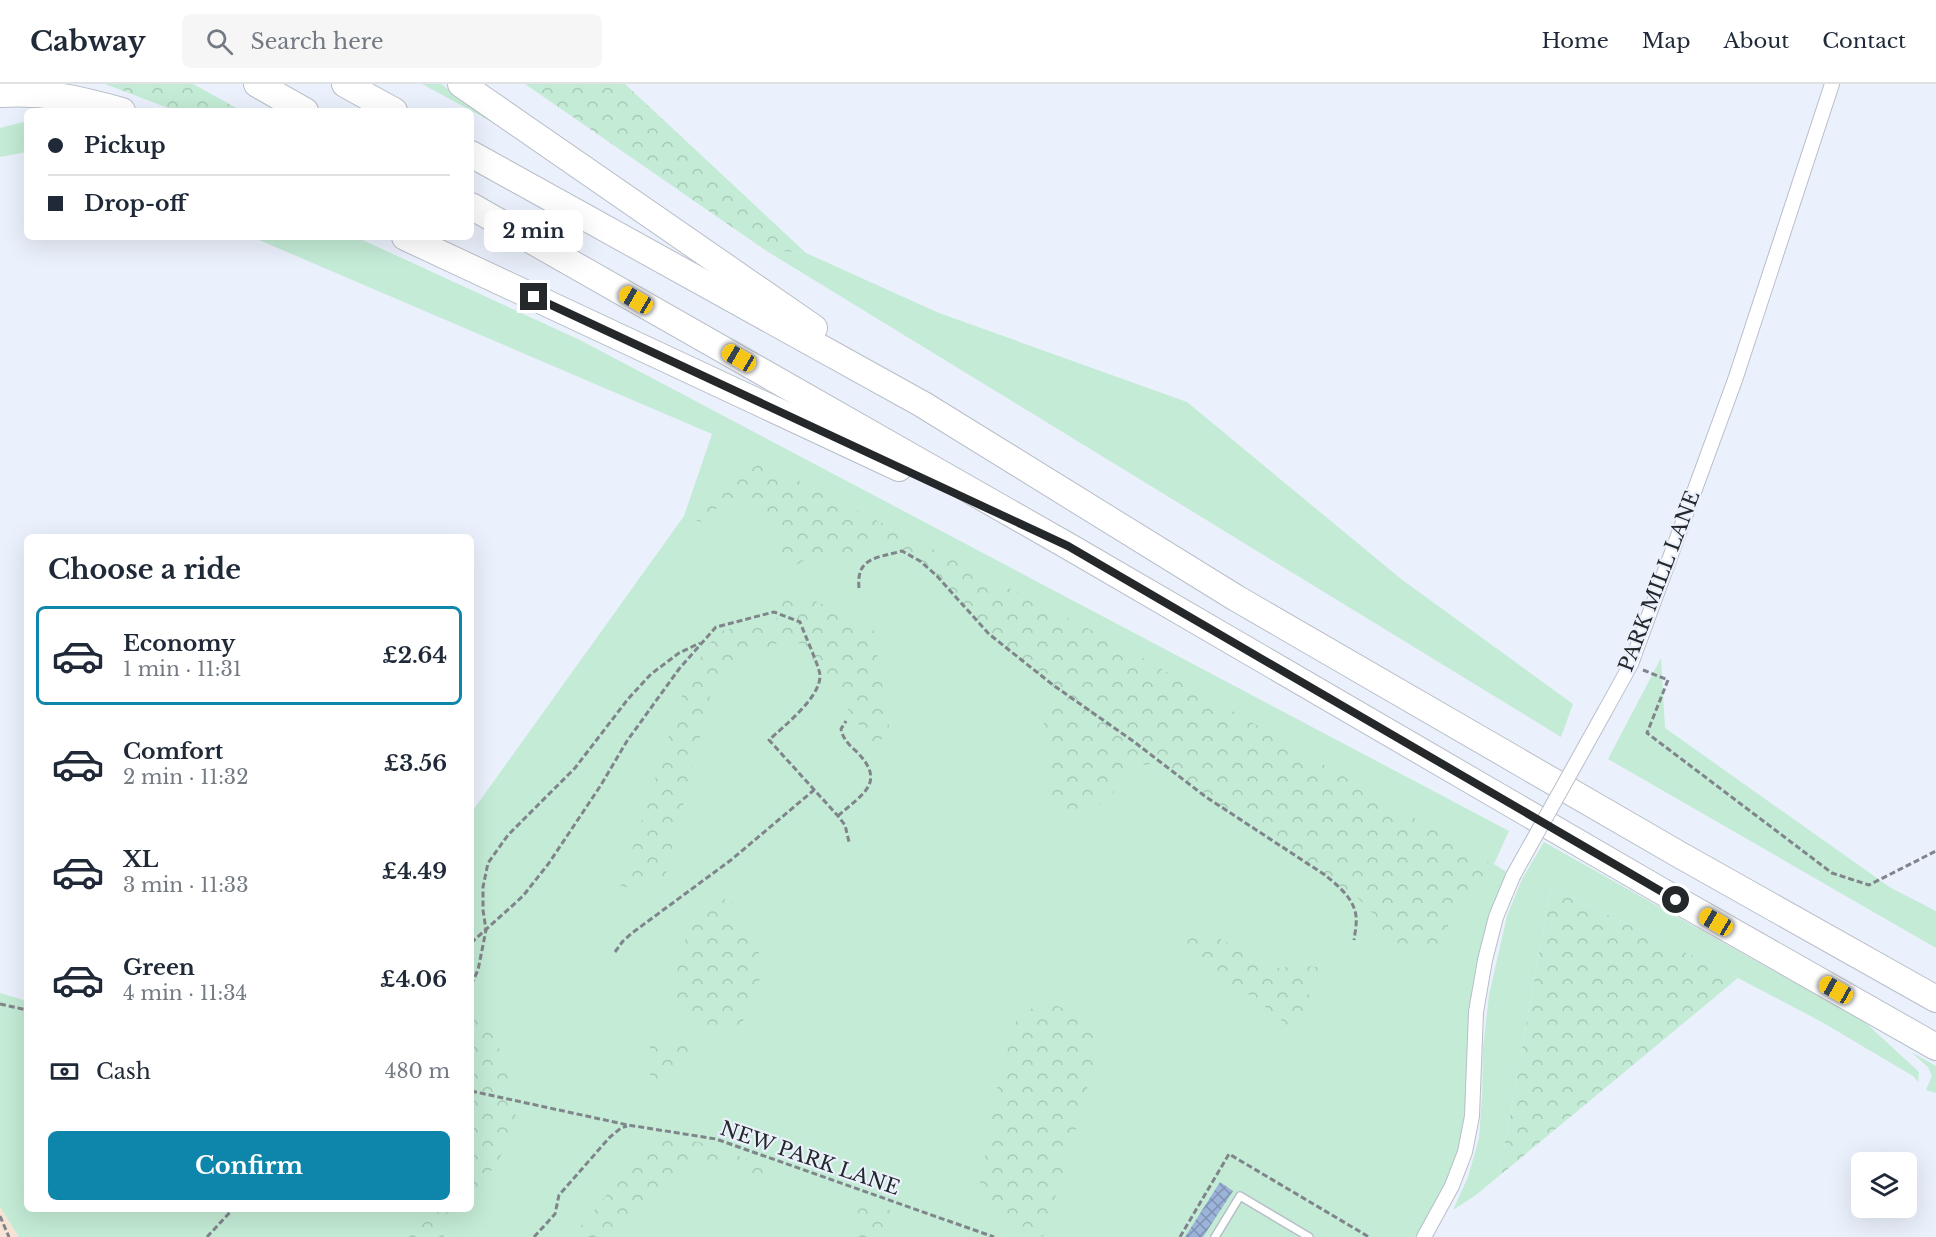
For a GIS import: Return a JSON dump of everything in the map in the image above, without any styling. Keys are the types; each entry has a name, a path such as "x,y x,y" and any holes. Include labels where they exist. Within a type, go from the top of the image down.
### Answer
{"highway":[{"path":"257,84 300,108"},
{"path":"345,84 389,108"},
{"path":"461,84 922,405"},
{"path":"0,94 33,92 62,95 111,108"},
{"path":"474,156 922,405 1236,598 1680,855 1936,999"},
{"path":"474,208 1068,546 1626,871 1936,1047"},
{"path":"411,240 1068,546"}],"street":[{"name":"PARK MILL LANE","path":"1424,1237 1452,1186 1465,1152 1472,1116 1476,1012 1485,960 1496,917 1513,876 1631,664 1735,380 1832,84"}],"lane":[{"path":"1215,1237 1240,1196 1309,1237"}],"path":[{"path":"859,588 858,577 870,559 902,551 920,561 936,575 989,634 1053,685 1133,741 1206,797 1325,875 1339,887 1352,904 1356,916 1354,940"},
{"path":"474,940 523,896 549,863 627,741 700,643 716,627 774,612 800,622 820,676 815,692 806,705 769,740 838,816 845,825 849,842"},
{"path":"474,979 478,970 486,930 483,887 488,863 507,835 575,768 628,699 651,674 679,652 700,643"},
{"path":"1631,664 1668,680 1647,733 1832,873 1869,885 1936,851"},
{"path":"838,816 867,789 871,780 871,771 866,762 843,736 841,729 846,721"},
{"path":"615,952 632,933 731,860 814,790"},
{"path":"0,1004 24,1009"},
{"name":"NEW PARK LANE","path":"474,1092 628,1125 716,1139 994,1237"},
{"path":"534,1237 555,1214 559,1195 610,1137 628,1125"},
{"path":"207,1237 230,1212"},
{"path":"0,1216 9,1237"}],"shaded area":[{"path":"0,1207 19,1237 0,1237"}],"green space":[{"path":"105,84 193,84 237,108 168,108"},
{"path":"422,84 441,84 503,128 474,112 474,108 466,108"},
{"path":"525,84 625,84 806,253 765,250"},
{"path":"24,122 24,153 0,157 0,128"},
{"path":"259,240 363,240 580,340 1509,831 1494,864 1513,876 1485,960 1465,1152 1424,1237 19,1237 0,1207 0,993 24,1000 24,1212 474,1212 474,809 684,516 712,434"},
{"path":"765,250 806,253 939,313 1187,402 1401,579 1573,704 1561,737"},
{"path":"762,462 1124,647 1494,865 1449,921 1445,949 1440,958 1397,943 1384,931 1375,916 1359,899 1206,797 1160,762 1139,766 1125,775 1110,798 1087,815 1067,815 1051,809 1047,793 1052,773 1051,760 1043,741 1044,719 1053,685 989,634 936,575 920,561 902,551 886,538 865,549 820,554 802,561 792,569 779,554 779,535 775,522 765,510 751,500 736,497 730,499 701,522 684,516"},
{"path":"777,592 808,598 873,627 890,733 874,745 793,635 747,659 713,684 664,882 620,888 686,683 696,664 714,638 722,631 778,618"},
{"path":"1661,658 1665,728 1891,888 1936,911 1936,948 1608,759"},
{"path":"1544,842 1866,1023 1919,1072 1918,1082 1913,1076 1820,1021 1738,978 1551,887 1499,1176 1453,1210 1468,1177 1479,1138 1483,1048 1489,995 1507,916 1522,879"},
{"path":"1551,887 1738,978 1499,1176"},
{"path":"724,899 736,904 739,929 757,949 761,968 757,990 743,1021 738,1029 727,1030 711,1029 696,1024 684,1014 677,1002 675,988 693,909 708,901"},
{"path":"1199,936 1216,937 1277,968 1317,967 1322,976 1318,987 1309,993 1309,1004 1292,1029 1246,993 1206,969 1193,957 1187,939"},
{"path":"1054,1005 1084,1016 1102,1029 1081,1112 1043,1237 994,1211 980,1182 999,1078 1017,1019 1035,1006"},
{"path":"474,1018 488,1028 494,1037 509,1076 515,1104 516,1116 512,1134 496,1164 474,1197"},
{"path":"671,1039 701,1046 660,1092 652,1096 650,1040"},
{"path":"1911,1052 1936,1066 1936,1093 1926,1090 1932,1076 1928,1067"},
{"path":"659,1136 699,1142 767,1166 764,1177 725,1166 692,1165 674,1179 653,1205 616,1225 607,1237 572,1237 633,1163"},
{"path":"861,1201 891,1210 888,1237 854,1237 854,1226"},
{"path":"423,1212 463,1212 443,1237 403,1237"}],"building":[{"path":"1220,1182 1233,1191 1203,1237 1185,1237"}],"route":[{"path":"534,297 1068,546 1676,900"}]}
